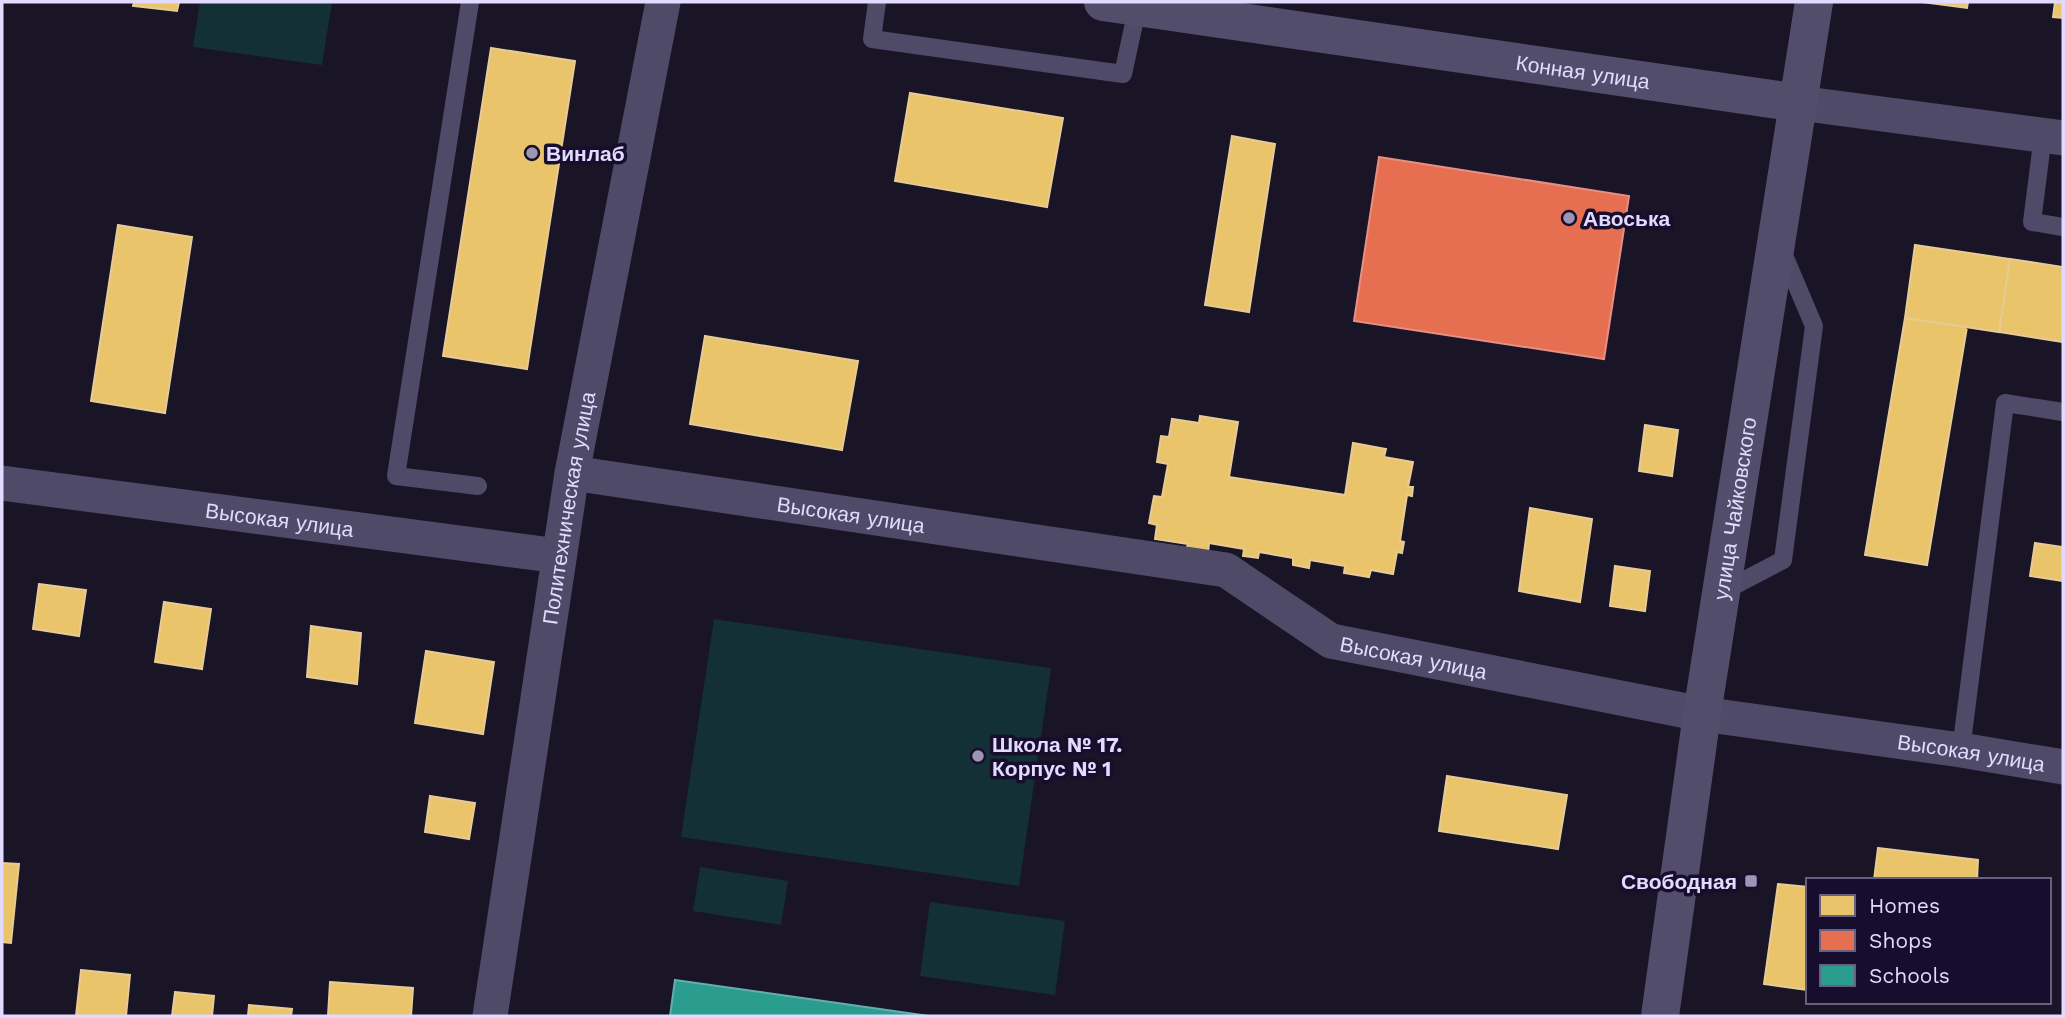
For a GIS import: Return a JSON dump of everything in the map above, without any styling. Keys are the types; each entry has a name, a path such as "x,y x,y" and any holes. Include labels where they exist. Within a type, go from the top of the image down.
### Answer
{"main road":[{"name":"улица Чайковского","path":"1660,1016 1702,714 1814,2"},
{"name":"Конная улица","path":"1126,3 1799,103"}],"street":[{"name":"Политехническая улица","path":"490,1016 572,473 663,2"},
{"name":"Конная улица","path":"1799,103 2053,137"},
{"name":"Высокая улица","path":"572,473 1226,570 1331,641 1702,714 2063,766"},
{"name":"Высокая улица","path":"2,483 559,556"}],"lane":[{"path":"470,2 396,476 478,486"},
{"path":"877,2 872,39 1123,74 1126,3"},
{"path":"2053,137 2032,222 2063,227"},
{"path":"1722,593 1783,560 1814,326 1777,240"},
{"path":"1961,750 2006,403 2063,412"}],"green space":[{"path":"200,2 332,2 322,65 193,47"},
{"path":"714,619 1051,668 1019,886 681,837"},
{"path":"700,867 788,881 781,925 693,911"},
{"path":"930,902 1065,921 1055,995 920,976"}],"building: Homes":[{"path":"134,2 179,2 177,11 133,6"},
{"path":"1922,2 1968,2 1967,8"},
{"path":"2055,2 2063,2 2063,18 2053,17"},
{"path":"491,48 575,61 527,369 443,356"},
{"path":"910,93 1063,118 1047,207 895,181"},
{"path":"1232,136 1275,144 1249,312 1205,305"},
{"path":"118,225 192,237 165,413 91,401"},
{"path":"1915,245 2010,259 1999,332 1905,318"},
{"path":"2010,259 2063,267 2063,342 1999,332"},
{"path":"1905,318 1967,327 1927,565 1865,555"},
{"path":"705,336 858,361 842,450 690,424"},
{"path":"1200,416 1238,422 1229,477 1345,495 1353,443 1386,449 1384,457 1413,462 1408,487 1413,487 1412,496 1407,495 1400,541 1404,542 1402,553 1397,552 1393,574 1371,570 1369,577 1344,573 1345,566 1310,560 1309,568 1293,565 1293,558 1259,552 1258,558 1243,556 1244,549 1209,543 1208,553 1186,549 1188,544 1155,539 1157,525 1149,523 1154,496 1162,497 1168,464 1157,462 1161,436 1169,437 1172,419 1199,423"},
{"path":"1645,425 1678,430 1672,476 1639,471"},
{"path":"1530,508 1592,519 1580,602 1519,591"},
{"path":"2035,543 2063,547 2063,581 2030,576"},
{"path":"1615,566 1650,571 1645,611 1610,606"},
{"path":"39,584 86,590 79,636 33,629"},
{"path":"164,602 211,609 202,669 155,662"},
{"path":"311,626 361,633 357,684 307,677"},
{"path":"426,651 494,662 483,734 415,723"},
{"path":"1447,776 1567,795 1558,849 1439,831"},
{"path":"430,796 475,803 469,839 425,832"},
{"path":"1878,848 1978,860 1977,878 1874,878"},
{"path":"2,863 19,864 11,943 2,942"},
{"path":"1778,884 1806,887 1806,990 1764,984"},
{"path":"81,970 130,975 126,1016 76,1016"},
{"path":"330,982 413,988 411,1016 328,1016"},
{"path":"175,992 214,996 212,1016 172,1016"},
{"path":"249,1005 292,1009 291,1016 248,1016"}],"building: Shops":[{"path":"1379,157 1629,196 1604,359 1354,321"}],"building: Schools":[{"path":"675,980 929,1016 670,1016"}],"place":[{"name":"Винлаб","path":"532,153"},
{"name":"Авоська","path":"1569,218"},
{"name":"Школа № 17. Корпус № 1","path":"978,756"},
{"name":"Свободная","path":"1751,881"}]}
